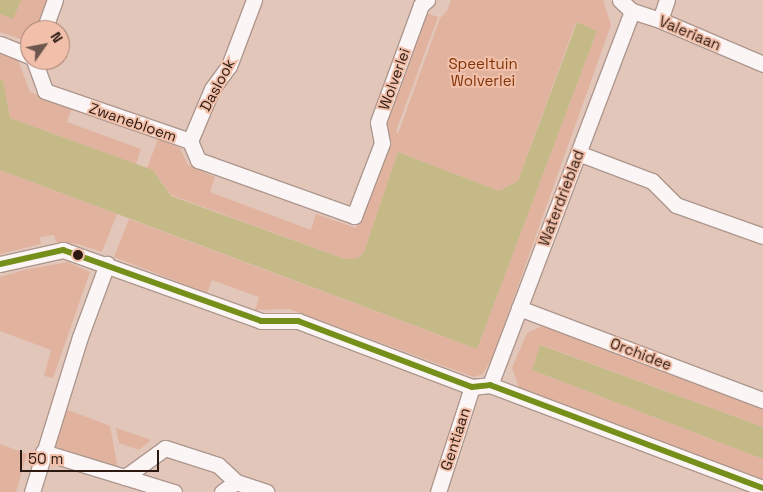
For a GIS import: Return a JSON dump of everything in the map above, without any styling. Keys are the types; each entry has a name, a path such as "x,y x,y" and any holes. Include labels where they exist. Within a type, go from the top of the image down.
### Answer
{"street":[{"path":"48,20 55,0"},
{"name":"Daslook","path":"190,141 212,89 229,66 254,0"},
{"name":"Wolverlei","path":"354,216 382,143 378,122 421,5 427,0"},
{"name":"Valeriaan","path":"620,0 632,11 660,20 763,64"},
{"path":"660,20 667,0"},
{"name":"Waterdrieblad","path":"490,386 632,11"},
{"path":"0,44 20,52"},
{"name":"Zwanebloem","path":"38,70 45,91 190,141 198,160 354,216"},
{"path":"578,153 652,180 676,205 763,236"},
{"path":"0,264 63,250 261,320 298,321 472,387 490,386 763,488"},
{"path":"32,492 43,452 107,264"},
{"name":"Orchidee","path":"519,308 763,400"},
{"name":"Gentiaan","path":"438,492 472,387"},
{"path":"124,477 165,448 218,465 236,482 266,492"},
{"path":"43,452 174,492"},
{"path":"222,492 236,482"}],"green space":[{"path":"0,0 47,0 40,20 20,20 20,39 0,32"},
{"name":"Speeltuin Wolverlei","path":"451,0 603,0 611,25 493,356 483,374 474,377 289,309 255,310 259,297 212,280 207,293 114,257 129,219 477,349 597,31 576,22 518,181 499,191 398,152 364,252 358,258 345,259 171,195 153,170 147,168 158,139 180,148 188,165 215,177 210,192 311,230 316,214 356,228 388,148 385,124 426,13 438,17 396,131 398,134 440,18 447,11"},
{"path":"0,53 18,60 20,70 22,70 30,92 72,108 67,122 141,149 136,164 10,118 3,81 0,79"},
{"path":"0,170 117,214 102,252 78,244 56,242 54,235 40,237 41,244 0,254"},
{"path":"68,262 90,272 53,378 44,376 51,350 0,331 0,277 24,270"},
{"path":"542,326 763,408 763,427 541,345 532,370 763,459 763,480 520,390 512,368 527,333"},
{"path":"63,408 110,426 118,469 60,451 55,446 53,440"},
{"path":"116,428 151,440 139,450 119,443"},
{"path":"0,444 27,454 16,492 0,492"}],"shaded area":[{"path":"0,0 21,0 13,19 0,14"},
{"path":"577,22 597,31 477,349 0,170 0,79 3,81 10,118 153,170 171,196 345,259 358,258 364,252 398,152 499,191 518,181"},
{"path":"540,345 763,427 763,459 532,370"}],"transit line":[{"path":"0,264 63,250 261,321 298,321 472,387 490,385 763,488"}]}
